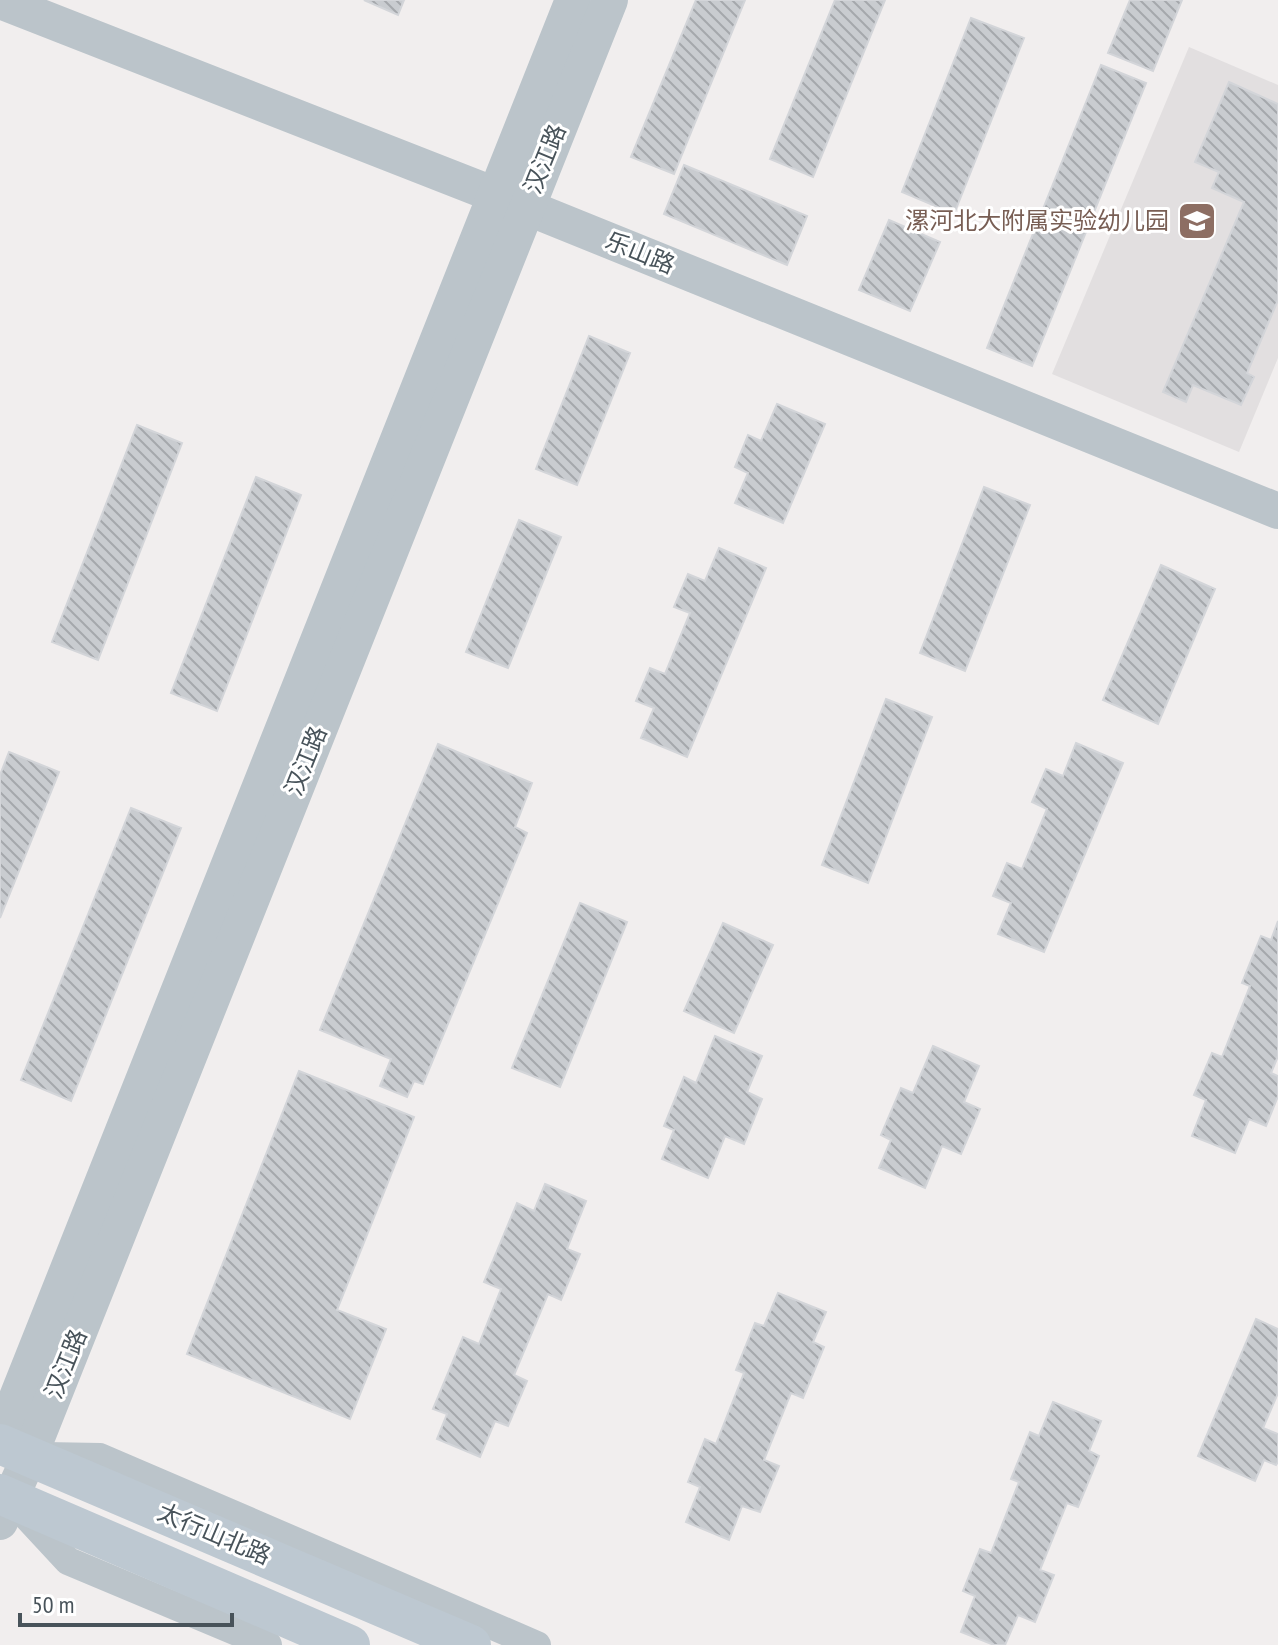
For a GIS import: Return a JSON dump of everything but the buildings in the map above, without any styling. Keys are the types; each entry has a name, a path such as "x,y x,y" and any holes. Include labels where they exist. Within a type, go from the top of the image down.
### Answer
{"main road":[{"name":"太行山北路","path":"10,1446 471,1645"},
{"name":"太行山北路","path":"4,1505 350,1645"}],"street":[{"name":"汉江路","path":"510,202 573,0"},
{"name":"汉江路","path":"4,1505 10,1446 510,202 610,0"},
{"name":"乐山路","path":"0,1 1278,511"},
{"path":"10,1446 100,1457 537,1645"},
{"path":"4,1505 68,1561 268,1645"}],"shaded area":[{"name":"漯河北大附属实验幼儿园","path":"1189,47 1278,85 1278,358 1239,452 1052,374"}],"place":[{"name":"漯河北大附属实验幼儿园","path":"1197,221"}]}
